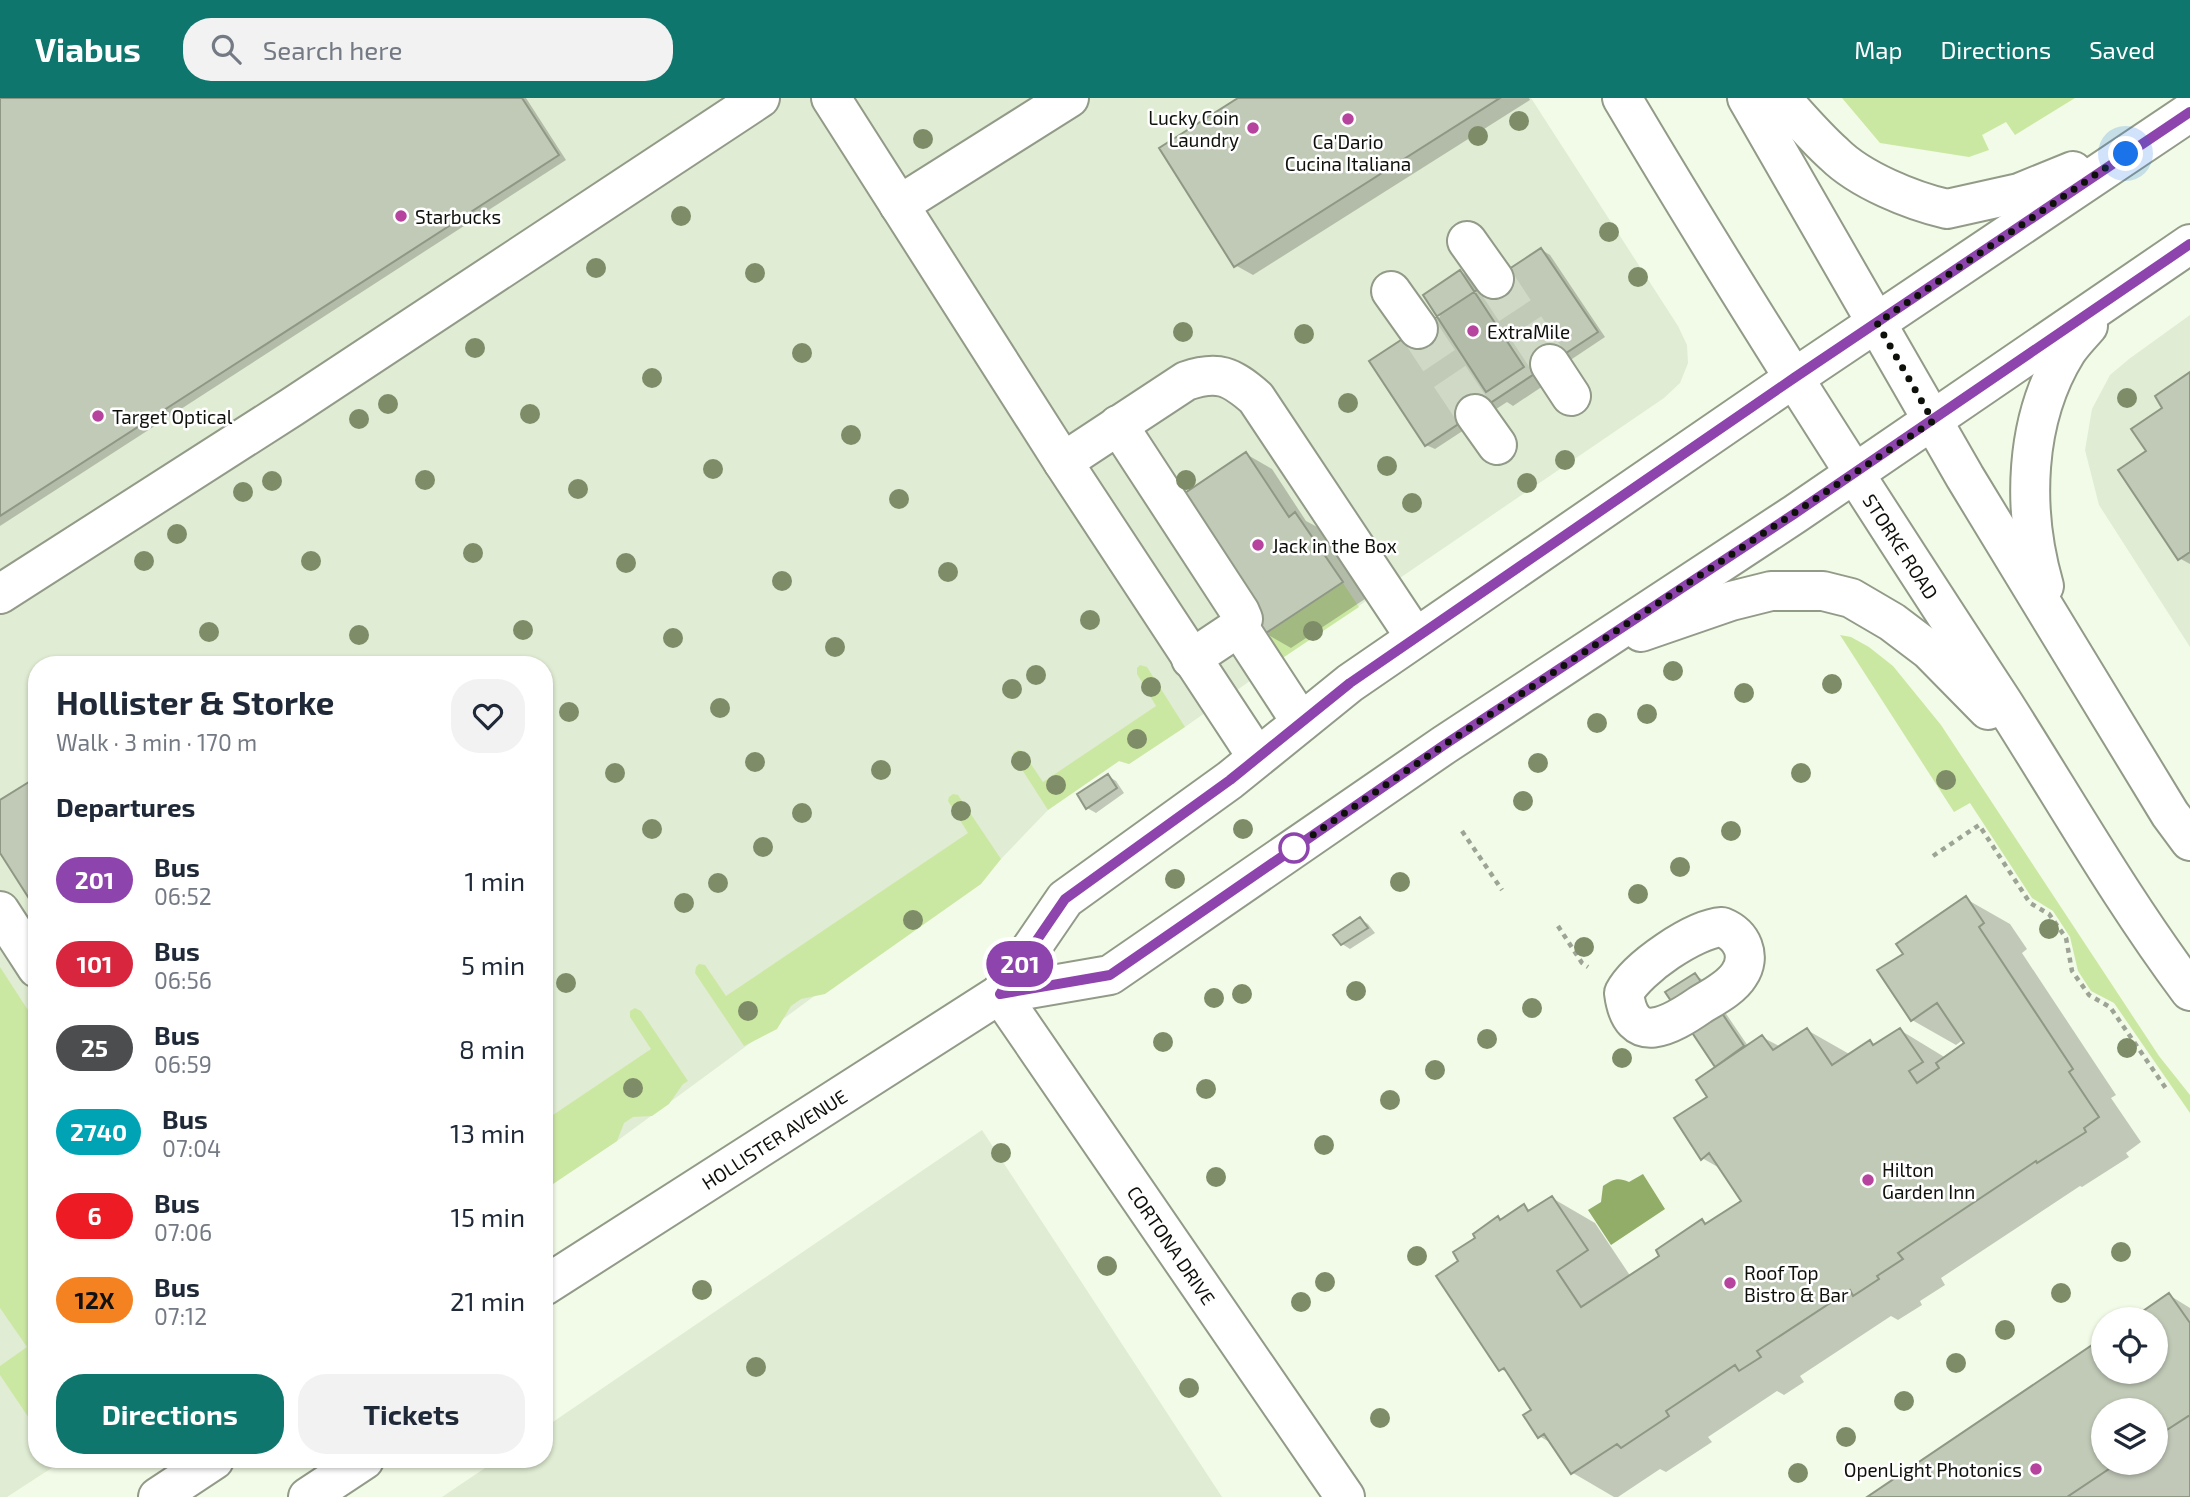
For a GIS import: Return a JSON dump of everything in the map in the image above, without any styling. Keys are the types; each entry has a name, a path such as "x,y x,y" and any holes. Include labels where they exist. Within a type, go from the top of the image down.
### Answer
{"main road":[{"path":"0,594 292,407 760,98"},
{"path":"831,98 1063,462 1257,757"},
{"path":"899,205 1069,98"},
{"name":"STORKE ROAD","path":"1622,98 1853,473 2027,740 2106,870 2190,991"},
{"path":"1747,98 1933,421 2170,814 2190,841"},
{"path":"1781,98 1835,156 1853,169 1912,200 1947,209 2019,193 2106,157 2190,112"},
{"name":"HOLLISTER AVENUE","path":"1000,994 1065,899 1230,780 1350,683 1794,378 2190,112"},
{"path":"1467,241 1494,279"},
{"name":"HOLLISTER AVENUE","path":"553,1283 769,1140 1000,994 1110,975 1559,668 1933,421 2190,244"},
{"path":"2076,659 2044,585 2034,541 2030,489 2036,435 2047,390 2068,349 2102,311 2131,285"},
{"path":"1391,291 1418,329"},
{"path":"1550,364 1571,396"},
{"path":"1063,462 1186,381 1205,374 1224,376 1240,384 1256,398 1415,637"},
{"path":"1475,414 1497,445"},
{"path":"1118,425 1240,612 1242,619 1239,627 1191,659"},
{"path":"1559,668 1632,635 1731,601 1771,591 1823,591 1851,598 1892,622 1929,650 1992,715 2027,740"},
{"path":"1239,627 1301,722"},
{"path":"0,911 28,954"},
{"name":"CORTONA DRIVE","path":"1000,994 1345,1497"},
{"path":"158,1497 202,1468"},
{"path":"308,1497 352,1468"}],"path":[{"path":"1933,856 1979,825 2030,903 2049,914 2066,938 2072,971 2089,995 2110,1007 2167,1090"},
{"path":"1462,831 1502,890"},
{"path":"1558,926 1582,964 1595,972"}],"shaded area":[{"path":"0,98 1531,98 1678,326 1687,345 1688,363 1680,383 1664,398 1185,727 1129,764 1119,761 1048,810 1001,859 617,1141 553,1184 553,656 28,656 28,1468 52,1468 7,1497 0,1497"},
{"path":"1842,98 2075,98 2015,135 2006,122 1982,135 1989,150 1969,157 1880,143"},
{"path":"2190,315 2190,647 2099,505 2085,450 2092,409 2110,375"},
{"path":"1343,583 1359,607 1278,661 1272,657 1269,632"},
{"path":"1840,635 1851,637 1869,647 1893,666 1941,725 2159,1056 2190,1095 2190,1113 2114,1003 2091,991 2078,971 2070,937 2053,911 2032,898 1970,803 1954,812"},
{"path":"1140,665 1147,667 1185,727 1129,764 1119,761 1048,810 1013,753 1022,751 1043,782 1156,706 1137,674"},
{"path":"953,794 958,795 1001,859 981,884 825,994 801,999 791,1006 777,1029 744,1046 695,973 696,967 699,964 705,965 726,996 968,833 948,801"},
{"path":"0,967 28,1010 28,1417 0,1375 0,1366 27,1347 0,1308"},
{"path":"635,1008 641,1011 688,1081 669,1104 652,1116 633,1117 624,1123 617,1141 553,1184 553,1115 651,1049 630,1017 630,1011"},
{"path":"982,1130 1222,1497 442,1497 485,1468 553,1468 553,1422"},
{"path":"1643,1174 1665,1209 1611,1245 1588,1210 1601,1202 1603,1186 1619,1179 1629,1182"}],"building":[{"path":"0,98 522,98 559,155 0,516"},
{"path":"1238,98 1500,98 1234,267 1159,148"},
{"path":"1541,248 1598,332 1425,446 1369,361"},
{"name":"ExtraMile","path":"1460,270 1524,367 1486,392 1423,295"},
{"path":"2190,372 2190,552 2178,560 2118,470 2146,451 2131,429 2162,408 2155,396"},
{"path":"1246,452 1289,517 1295,512 1343,582 1263,635 1179,497"},
{"path":"1108,774 1117,788 1086,809 1077,794"},
{"path":"28,783 28,897 0,853 0,800"},
{"name":"Hilton Garden Inn","path":"1966,896 1984,923 1979,927 2073,1069 2069,1072 2099,1117 2084,1128 2086,1132 2037,1163 2036,1161 1898,1253 1903,1259 1877,1276 1879,1279 1853,1296 1850,1290 1757,1351 1761,1357 1739,1371 1735,1365 1666,1411 1669,1416 1621,1448 1617,1444 1571,1474 1544,1434 1538,1438 1523,1415 1531,1410 1504,1368 1499,1371 1436,1276 1458,1261 1453,1252 1475,1238 1473,1234 1498,1216 1500,1220 1524,1204 1528,1211 1552,1196 1588,1250 1557,1271 1581,1307 1659,1256 1656,1250 1702,1219 1705,1224 1741,1201 1709,1153 1701,1160 1674,1118 1707,1097 1696,1080 1762,1035 1773,1050 1807,1028 1832,1065 1870,1040 1873,1045 1900,1028 1923,1062 1909,1071 1917,1083 1939,1068 1936,1063 1964,1043 1937,1003 1911,1021 1877,970 1903,954 1896,944"},
{"path":"1360,917 1368,928 1341,945 1333,935"},
{"path":"1695,973 1744,1046 1715,1067 1665,992"},
{"path":"2169,1293 2190,1323 2190,1497 1867,1497 2091,1346 2091,1384 2168,1384 2168,1307 2149,1307"},
{"path":"2190,1415 2190,1497 2067,1497 2100,1475 2168,1475 2168,1429"}],"tunnel":[{"path":"1494,279 1550,364"},
{"path":"1418,329 1475,414"}],"bus line":[{"name":"201","path":"2190,112 1735,418 1350,683 1230,780 1065,899 1000,994 1110,975 1444,745 1951,409 2190,244"}],"place":[{"name":"Ca'Dario Cucina Italiana","path":"1348,119"},
{"name":"Lucky Coin Laundry","path":"1253,128"},
{"name":"Starbucks","path":"401,216"},
{"name":"ExtraMile","path":"1473,331"},
{"name":"Target Optical","path":"98,416"},
{"name":"Jack in the Box","path":"1258,545"},
{"name":"Hilton Garden Inn","path":"1868,1180"},
{"name":"Roof Top Bistro & Bar","path":"1730,1283"},
{"name":"OpenLight Photonics","path":"2036,1469"}],"route":[{"path":"1294,848 1288,852 1444,745 1933,421 1877,323 2126,154"}]}
